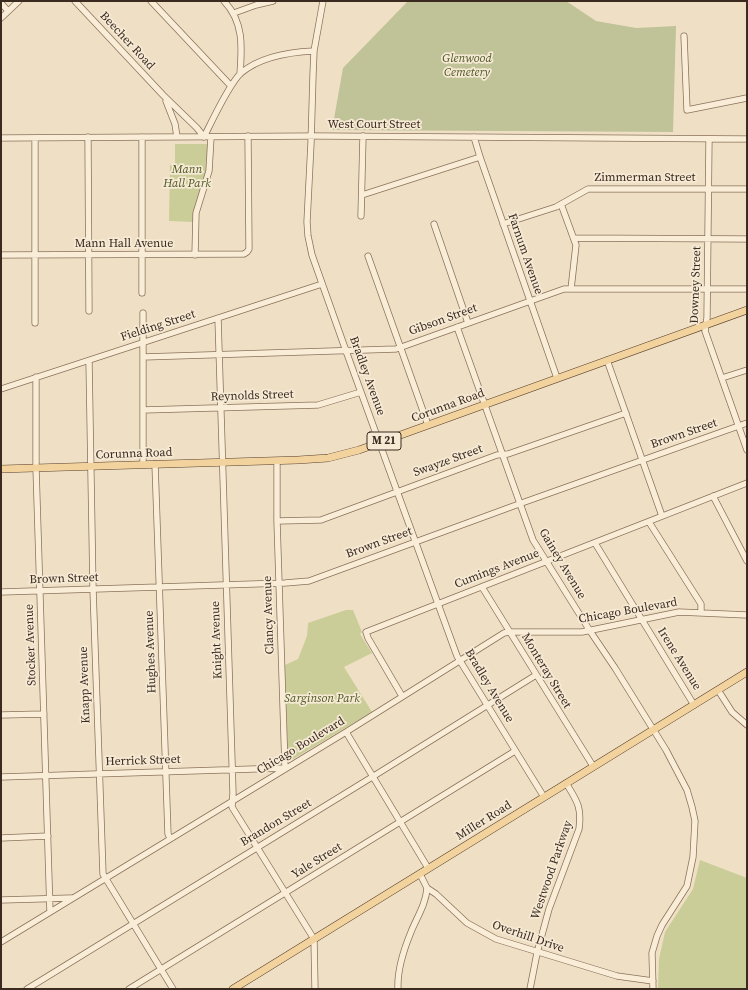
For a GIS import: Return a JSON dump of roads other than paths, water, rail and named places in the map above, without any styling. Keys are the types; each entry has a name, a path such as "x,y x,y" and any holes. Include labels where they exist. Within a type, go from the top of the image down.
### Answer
{"main road":[{"name":"Corunna Road","path":"1,469 277,461 328,458 350,453 379,443 747,310"},
{"name":"Miller Road","path":"233,989 747,672"}],"street":[{"path":"1,18 19,1"},
{"name":"Beecher Road","path":"75,1 204,137"},
{"path":"152,1 231,86"},
{"path":"224,1 234,13 242,39 240,74"},
{"path":"234,13 273,1"},
{"name":"Bradley Avenue","path":"323,1 314,51 307,222 312,255 456,656 460,660 544,797"},
{"path":"1,3 8,11"},
{"path":"684,36 687,110 747,98"},
{"path":"204,137 231,86 240,74 262,61 278,56 314,51"},
{"name":"Beecher Road","path":"163,95 172,113 177,137"},
{"name":"Mann Hall Avenue","path":"1,255 238,255 247,252 249,249 248,136"},
{"path":"361,216 363,136"},
{"name":"West Court Street","path":"1,138 363,136 747,139"},
{"path":"88,137 89,311"},
{"path":"142,137 142,293"},
{"path":"195,255 196,213 209,171 211,137"},
{"name":"Farnum Avenue","path":"474,137 557,378"},
{"path":"35,138 35,323"},
{"name":"Downey Street","path":"709,138 705,331 747,450"},
{"path":"362,195 480,157"},
{"name":"Zimmerman Street","path":"503,224 561,204 588,189 747,189"},
{"path":"561,204 576,245 571,289"},
{"path":"434,224 468,323"},
{"path":"574,238 747,239"},
{"path":"368,256 428,425"},
{"name":"Fielding Street","path":"1,389 322,284"},
{"name":"Gibson Street","path":"143,357 396,349 564,289 747,289"},
{"path":"143,313 143,464"},
{"name":"Knight Avenue","path":"218,318 232,807 314,939"},
{"name":"Gainey Avenue","path":"457,327 533,540 654,730 687,790 695,821 694,857 687,886 662,925 652,952 653,989"},
{"name":"Knapp Avenue","path":"88,360 93,589 103,874 173,989"},
{"path":"607,360 662,516"},
{"path":"722,378 747,370"},
{"name":"Stocker Avenue","path":"36,377 36,468 50,912"},
{"name":"Reynolds Street","path":"143,410 318,405 361,392"},
{"name":"Swayze Street","path":"277,521 321,520 497,455 508,454 626,413"},
{"name":"Brown Street","path":"1,592 309,581 747,423"},
{"name":"Clancy Avenue","path":"277,461 277,521 285,768"},
{"name":"Hughes Avenue","path":"155,464 168,834 170,838"},
{"name":"Cumings Avenue","path":"402,696 366,632 747,483"},
{"path":"713,496 747,561"},
{"path":"649,522 701,604 701,612"},
{"name":"Irene Avenue","path":"595,543 694,705"},
{"name":"Monteray Street","path":"482,586 593,766"},
{"name":"Chicago Boulevard","path":"1,942 346,732 504,633 590,631 679,612 747,615"},
{"name":"Brandon Street","path":"27,989 373,777 536,675"},
{"path":"718,690 732,712 747,725"},
{"path":"1,715 44,714"},
{"path":"346,732 428,868"},
{"name":"Yale Street","path":"129,989 515,751"},
{"name":"Herrick Street","path":"1,776 285,768"},
{"name":"Westwood Parkway","path":"530,989 537,952 549,910 579,829 581,816 577,800 566,783"},
{"path":"1,838 48,836"},
{"name":"Overhill Drive","path":"420,874 427,888 436,894 467,923 507,944 624,978 653,981"},
{"path":"398,989 398,978 402,959 410,932 426,898 427,888"},
{"path":"1,900 72,898"},
{"path":"314,939 315,989"}],"park label":[{"name":"Glenwood Cemetery","path":"467,66"},
{"name":"Mann Hall Park","path":"187,177"},
{"name":"Sarginson Park","path":"322,699"}]}
